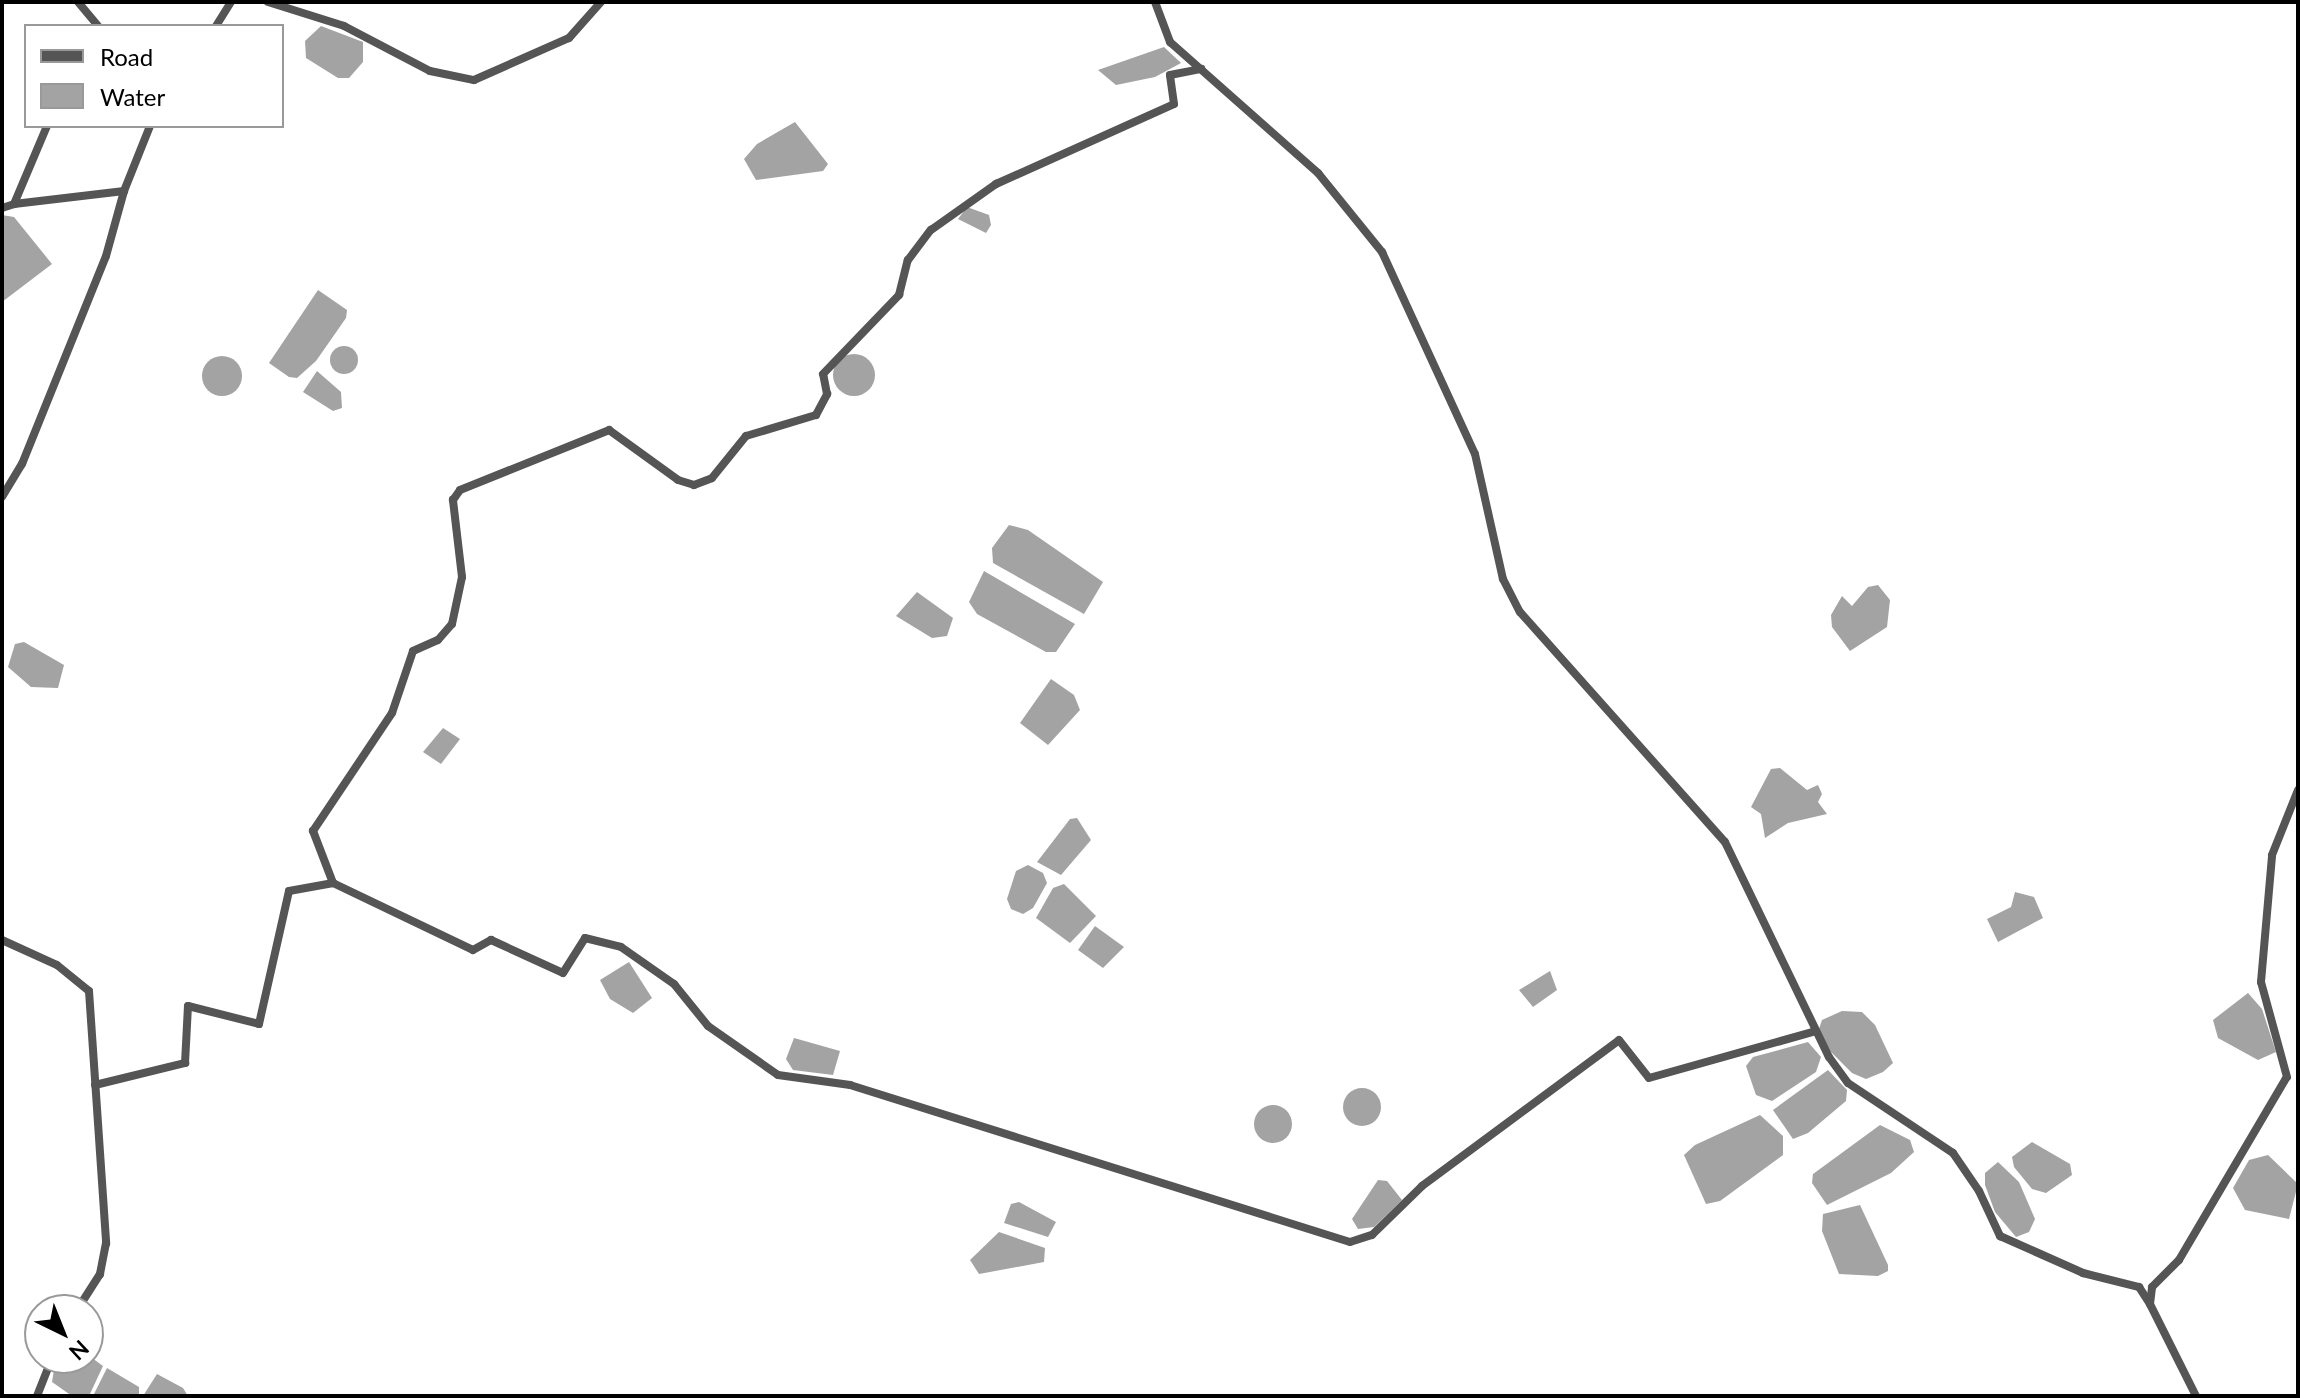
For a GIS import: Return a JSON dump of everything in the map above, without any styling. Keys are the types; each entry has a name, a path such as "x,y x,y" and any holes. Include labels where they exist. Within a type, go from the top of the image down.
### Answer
{"street":[{"path":"78,2 96,24"},
{"path":"217,24 231,2"},
{"path":"268,2 344,26 430,71 474,80 569,38 601,2"},
{"path":"1155,2 1170,42 1318,173 1382,252 1475,454 1503,579 1520,612 1725,842 1816,1031 1858,1094 1942,1144 1963,1163 2000,1236 2083,1273 2139,1287 2196,1396"},
{"path":"333,883 313,831 392,713 413,651 438,640 452,624 462,577 453,500 460,490 609,430 678,480 694,485 712,478 746,436 816,415 827,394 823,374 899,295 908,260 931,230 996,184 1174,104 1170,75 1201,69"},
{"path":"14,204 46,128"},
{"path":"2,497 22,464 81,307 106,256 124,191 149,128"},
{"path":"2,208 124,191"},
{"path":"2150,1304 2152,1287 2179,1260 2287,1077 2261,982 2272,855 2298,790"},
{"path":"95,1085 185,1063 188,1006 259,1024 289,891 333,883 473,950 491,940 563,973 585,938 621,947 674,984 708,1026 778,1075 850,1085 1350,1242 1372,1235 1454,1160 1619,1040 1649,1078 1816,1031"},
{"path":"2,940 57,965 89,991 106,1243 100,1274 87,1294"},
{"path":"37,1396 46,1374"}],"water":[{"path":"321,26 363,42 363,62 349,78 338,78 306,58 305,41"},
{"path":"1164,47 1181,63 1155,77 1116,85 1098,70"},
{"path":"795,122 828,164 823,171 756,180 744,159 757,144"},
{"path":"967,207 989,215 991,225 986,233 958,219"},
{"path":"2,215 14,217 52,264 2,302"},
{"path":"318,290 347,310 346,318 316,361 297,378 289,377 269,363"},
{"path":"344,346 354,350 358,360 354,370 344,374 334,370 330,360 334,350"},
{"path":"854,354 869,360 875,375 869,390 854,396 839,390 833,375 839,360"},
{"path":"222,356 236,362 242,376 236,390 222,396 208,390 202,376 208,362"},
{"path":"317,371 341,392 342,408 333,411 303,392"},
{"path":"1009,525 1028,530 1103,582 1084,614 993,563 992,548"},
{"path":"984,571 1075,624 1056,652 1046,652 977,614 969,602"},
{"path":"1878,585 1890,600 1887,627 1850,651 1832,627 1831,615 1842,596 1852,606 1868,587"},
{"path":"917,592 953,618 947,636 932,638 896,616"},
{"path":"24,642 64,665 58,688 31,687 8,667 15,644"},
{"path":"1051,679 1074,695 1080,710 1048,745 1020,723"},
{"path":"443,728 460,739 441,764 423,752"},
{"path":"1780,768 1807,790 1818,785 1822,794 1818,802 1827,814 1788,823 1765,838 1761,814 1751,807 1771,769"},
{"path":"1077,818 1091,840 1061,875 1037,862 1070,819"},
{"path":"1028,865 1043,873 1047,883 1033,908 1023,914 1011,909 1007,899 1016,871"},
{"path":"1064,884 1096,916 1070,943 1036,918 1053,888"},
{"path":"2015,892 2034,897 2043,918 1998,942 1987,919 2011,907"},
{"path":"1095,926 1124,947 1103,968 1078,950"},
{"path":"629,962 652,998 633,1013 610,999 600,980"},
{"path":"1550,971 1557,990 1533,1007 1519,990"},
{"path":"2248,993 2262,1009 2276,1052 2258,1060 2218,1038 2213,1020"},
{"path":"1842,1011 1862,1012 1875,1025 1893,1063 1883,1072 1866,1079 1852,1073 1830,1051 1819,1029 1822,1020"},
{"path":"794,1038 840,1051 833,1075 793,1070 786,1059"},
{"path":"1808,1042 1821,1057 1816,1072 1772,1101 1756,1095 1746,1066 1753,1057"},
{"path":"1828,1070 1847,1090 1846,1101 1808,1133 1793,1139 1773,1110"},
{"path":"1362,1088 1376,1093 1381,1107 1376,1121 1362,1126 1348,1121 1343,1107 1348,1093"},
{"path":"1273,1105 1287,1110 1292,1124 1287,1138 1273,1143 1259,1138 1254,1124 1259,1110"},
{"path":"1760,1115 1783,1136 1783,1155 1720,1201 1706,1204 1684,1155 1695,1145"},
{"path":"1880,1125 1910,1140 1914,1152 1891,1173 1827,1205 1812,1183 1813,1174"},
{"path":"2032,1142 2070,1164 2072,1175 2046,1193 2032,1189 2014,1167 2012,1157"},
{"path":"2268,1155 2298,1184 2289,1219 2245,1210 2233,1188 2249,1160"},
{"path":"1998,1162 2019,1182 2035,1219 2029,1232 2016,1237 1995,1212 1985,1185 1985,1173"},
{"path":"1378,1180 1387,1181 1402,1200 1374,1227 1358,1229 1352,1219"},
{"path":"1019,1202 1056,1222 1048,1237 1004,1223 1011,1204"},
{"path":"1860,1205 1888,1265 1888,1271 1878,1276 1839,1274 1822,1231 1823,1214"},
{"path":"999,1232 1045,1248 1044,1262 979,1274 970,1260"},
{"path":"107,1368 139,1387 139,1396 93,1396"},
{"path":"53,1374 99,1374 89,1396 72,1396 52,1382"},
{"path":"157,1374 183,1388 188,1396 143,1396"}]}
